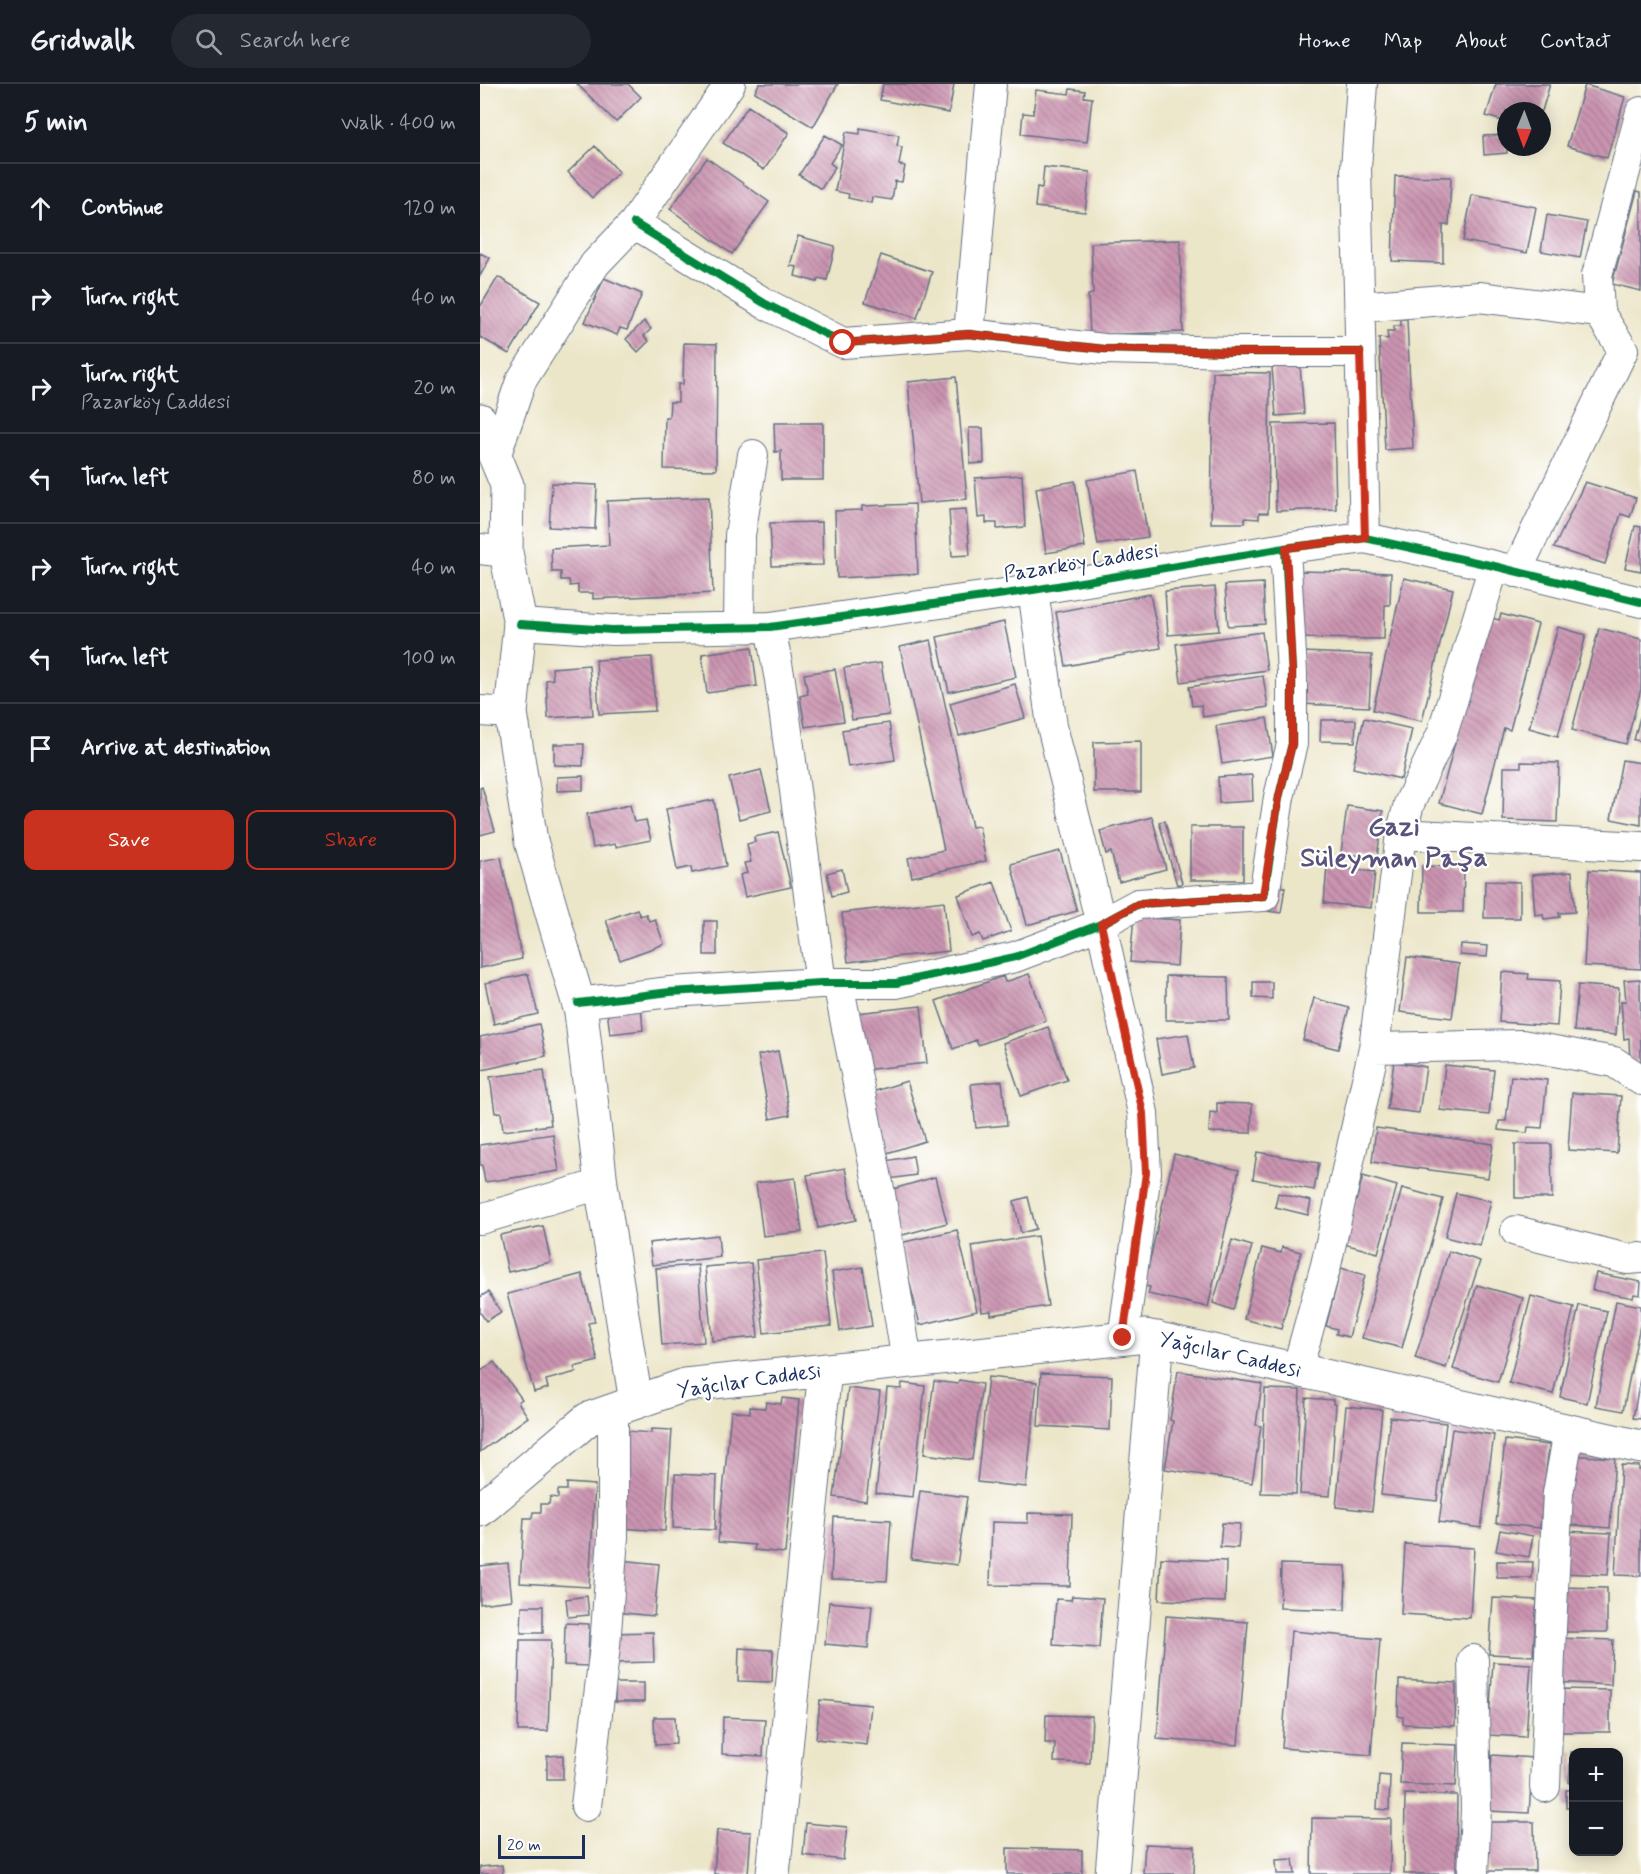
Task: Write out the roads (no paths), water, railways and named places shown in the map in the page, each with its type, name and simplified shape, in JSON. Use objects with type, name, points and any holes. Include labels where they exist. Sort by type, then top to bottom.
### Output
[{"type":"main road","points":[[480,420],[507,485],[493,550],[520,624],[496,712],[581,1012],[624,1406]]},
{"type":"main road","name":"Yağcılar Caddesi","points":[[480,1510],[588,1419],[685,1385],[1146,1336],[1641,1447]]},
{"type":"main road","points":[[1112,1874],[1157,1338]]},
{"type":"main road","points":[[773,1874],[825,1370]]},
{"type":"street","points":[[495,457],[521,381],[595,264],[634,223],[730,84]]},
{"type":"street","points":[[969,334],[992,84]]},
{"type":"street","points":[[1362,84],[1356,168],[1365,538]]},
{"type":"street","points":[[1297,1370],[1326,1265],[1374,1048],[1401,834],[1409,804],[1442,734],[1505,569],[1632,350],[1599,312],[1597,275],[1641,112]]},
{"type":"street","points":[[634,223],[764,303],[843,343],[969,334],[1104,349],[1360,352]]},
{"type":"street","points":[[1360,307],[1479,297],[1599,312]]},
{"type":"street","points":[[739,627],[740,535],[753,455]]},
{"type":"street","name":"Pazarköy Caddesi","points":[[520,624],[612,630],[770,627],[1034,590],[1286,548],[1365,538],[1641,602]]},
{"type":"street","points":[[578,1003],[670,992],[830,983],[896,983],[1004,959],[1101,924],[1138,904],[1263,896],[1279,797],[1292,744],[1292,673],[1286,548]]},
{"type":"street","points":[[1034,590],[1052,726],[1101,924],[1143,1113],[1146,1173],[1123,1338]]},
{"type":"street","points":[[770,627],[830,983],[880,1194],[908,1362]]},
{"type":"street","points":[[1401,834],[1641,846]]},
{"type":"street","points":[[1374,1048],[1522,1045],[1614,1062],[1641,1080]]},
{"type":"street","points":[[480,1219],[601,1184]]},
{"type":"street","points":[[1516,1231],[1627,1259],[1641,1258]]},
{"type":"street","points":[[586,1806],[605,1646],[624,1406]]},
{"type":"street","points":[[1545,1787],[1558,1493],[1569,1431]]},
{"type":"street","points":[[1473,1660],[1476,1809],[1473,1874]]},
{"type":"district","name":"Gazi Süleyman Paşa","points":[[1394,842]]}]
